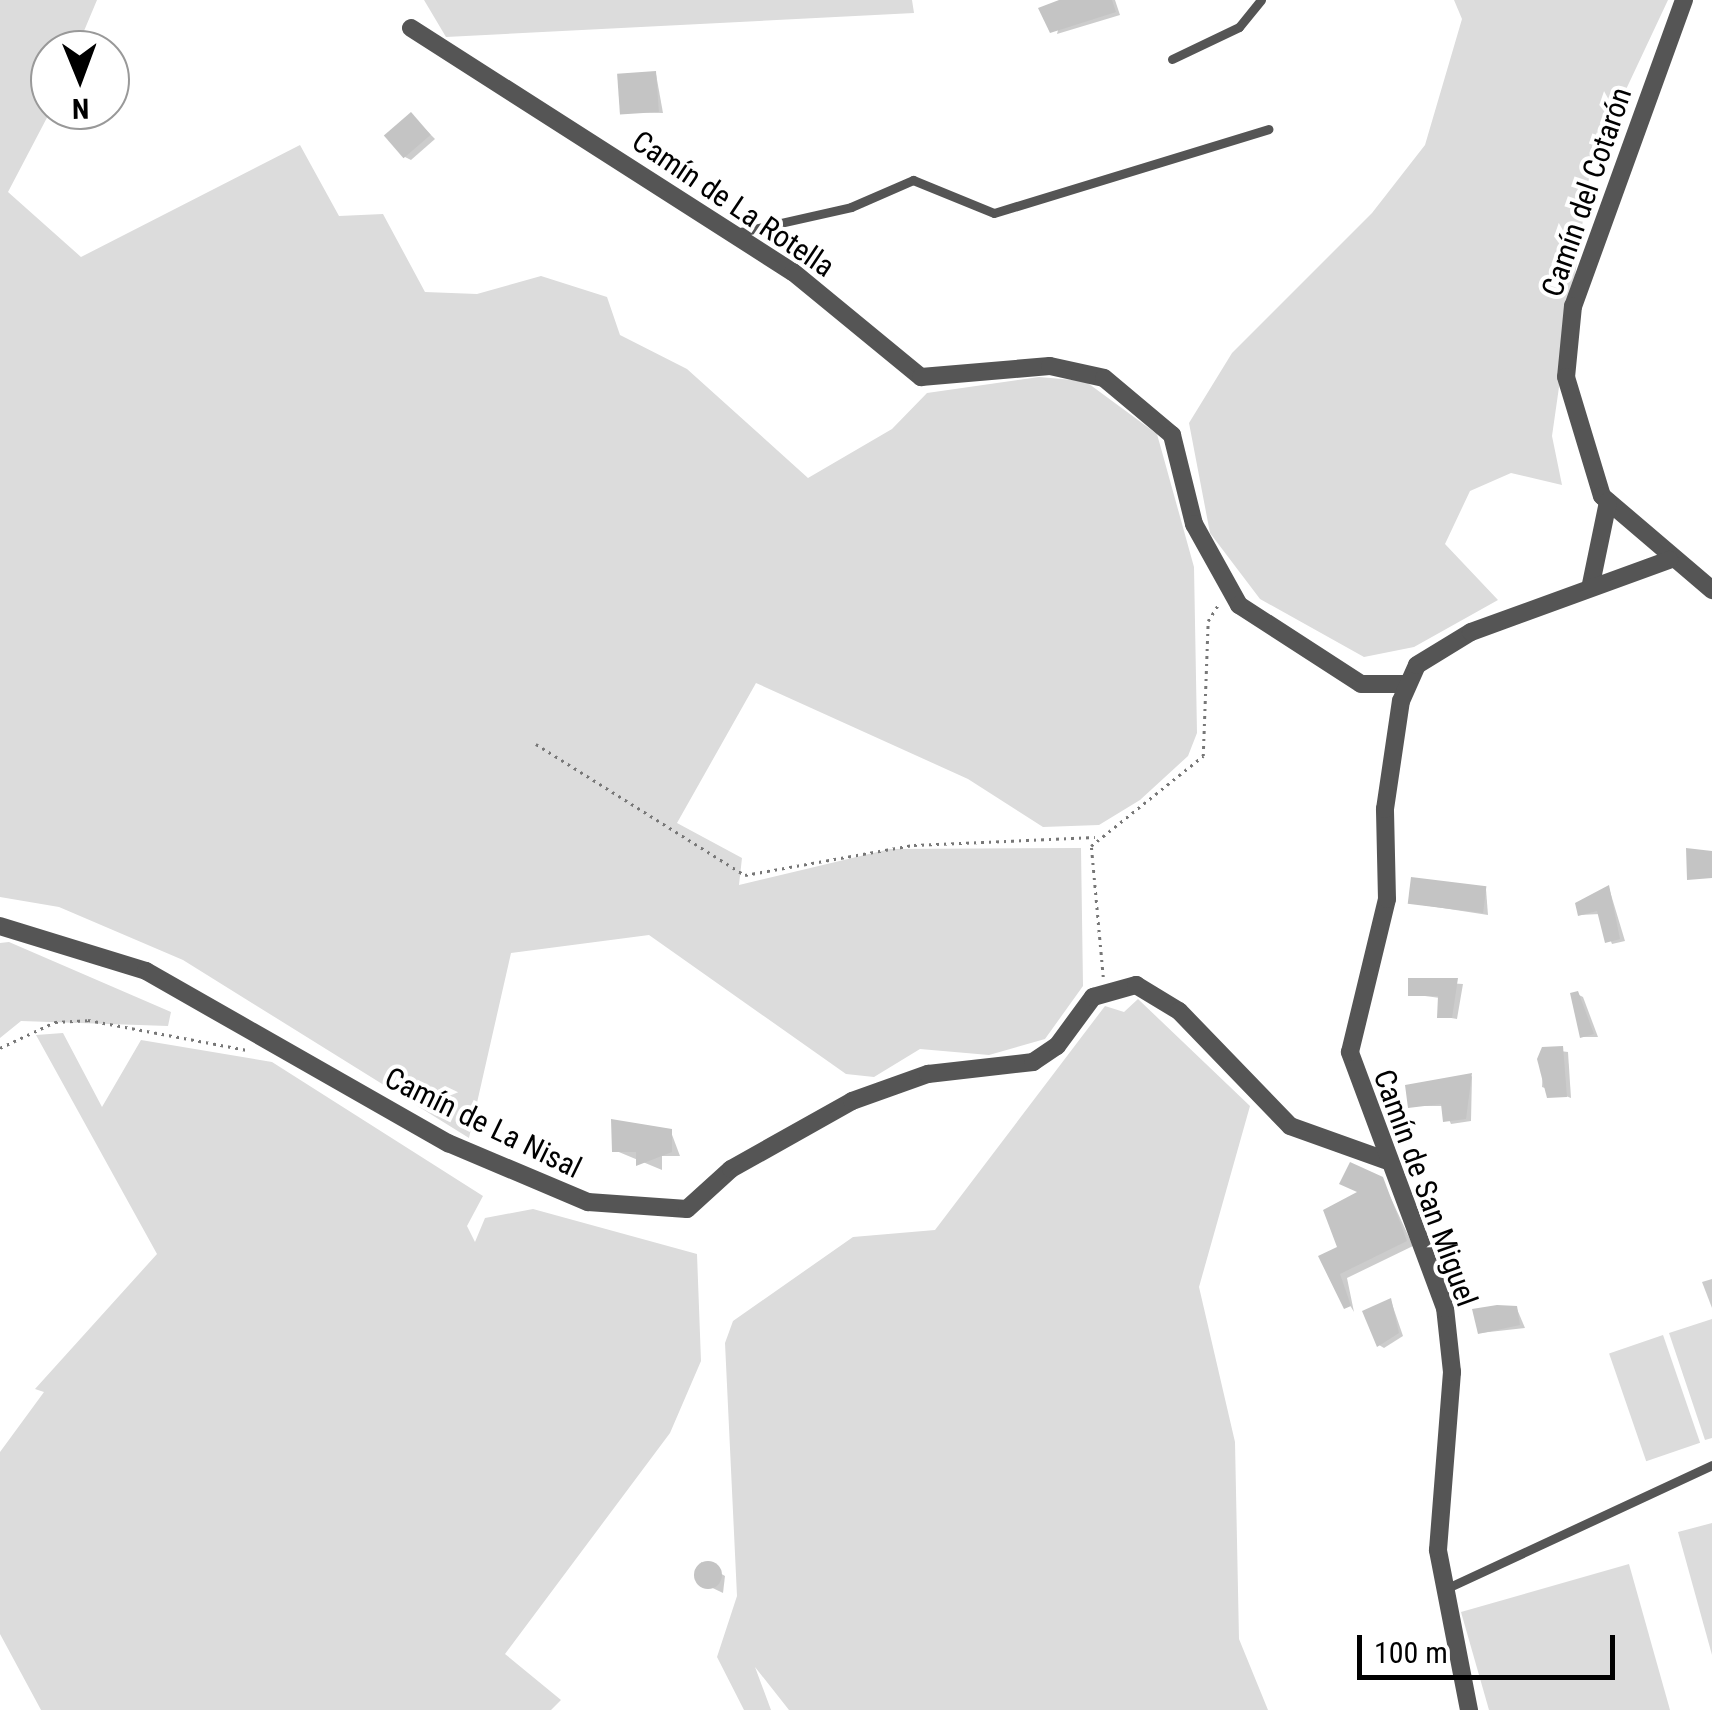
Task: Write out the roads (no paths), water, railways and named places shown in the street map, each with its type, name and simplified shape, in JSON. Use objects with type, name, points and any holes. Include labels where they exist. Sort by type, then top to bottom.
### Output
[{"type":"street","name":"Camín del Cotarón","points":[[1684,0],[1573,306],[1569,394],[1608,502],[1669,560],[1712,590]]},
{"type":"street","name":"Camín de La Rotella","points":[[411,28],[733,233],[921,377],[1070,367],[1126,394],[1180,451],[1194,524],[1227,591],[1361,684],[1406,684]]},
{"type":"street","points":[[1591,584],[1608,502]]},
{"type":"street","points":[[1406,684],[1418,665],[1470,632],[1591,584],[1669,560]]},
{"type":"street","name":"Camín de San Miguel","points":[[1406,684],[1385,810],[1387,898],[1350,1036],[1353,1074],[1445,1308],[1452,1372],[1440,1474],[1443,1590],[1469,1710]]},
{"type":"street","name":"Camín de La Nisal","points":[[0,926],[146,971],[534,1184],[670,1214],[731,1169],[890,1084],[1033,1062],[1109,987],[1155,990],[1311,1140],[1385,1160]]},
{"type":"lane","points":[[1172,60],[1239,28],[1261,0]]},
{"type":"lane","points":[[733,233],[851,207],[913,180],[994,213],[1268,129]]},
{"type":"lane","points":[[1443,1590],[1712,1465]]}]
